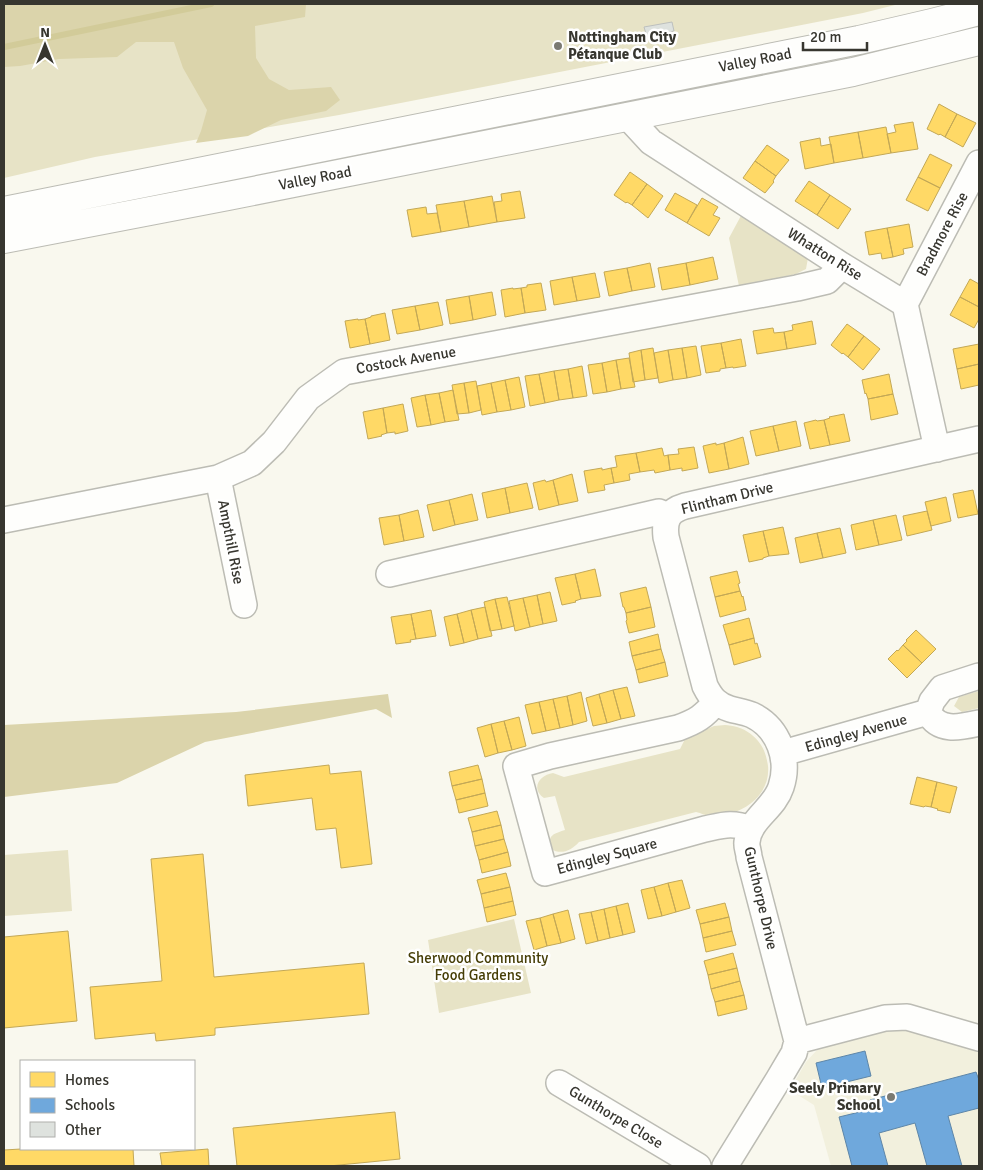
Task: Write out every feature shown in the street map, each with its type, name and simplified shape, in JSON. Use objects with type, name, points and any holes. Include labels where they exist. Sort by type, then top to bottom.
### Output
[{"type":"highway","name":"Valley Road","points":[[4,211],[859,40],[979,11]]},
{"type":"highway","name":"Valley Road","points":[[4,239],[853,72],[979,41]]},
{"type":"highway","points":[[619,88],[627,116]]},
{"type":"street","name":"Whatton Rise","points":[[627,116],[651,142],[840,265],[905,304]]},
{"type":"street","name":"Bradmore Rise","points":[[905,304],[979,164]]},
{"type":"street","name":"Costock Avenue","points":[[4,520],[218,478],[252,463],[274,442],[308,398],[344,372],[797,288],[827,281],[840,265]]},
{"type":"street","points":[[905,304],[937,449]]},
{"type":"street","name":"Flintham Drive","points":[[389,574],[659,512],[668,516],[673,511],[685,506],[979,440]]},
{"type":"street","name":"Ampthill Rise","points":[[218,478],[244,605]]},
{"type":"street","points":[[668,516],[666,537],[705,686],[716,702]]},
{"type":"street","name":"Edingley Avenue","points":[[979,676],[942,688],[932,701],[928,712],[931,719],[939,724],[956,728],[979,723]]},
{"type":"street","name":"Gunthorpe Drive","points":[[716,702],[730,709],[742,711],[764,722],[779,742],[783,753],[785,765],[781,789],[768,810],[758,817],[751,829],[747,842],[749,857],[797,1041]]},
{"type":"street","name":"Edingley Square","points":[[716,702],[696,721],[678,728],[550,756],[516,766],[545,873],[724,824],[738,825],[751,829]]},
{"type":"street","name":"Edingley Avenue","points":[[783,753],[928,712]]},
{"type":"street","points":[[724,1166],[794,1053],[797,1041],[885,1018],[907,1017],[979,1038]]},
{"type":"street","name":"Gunthorpe Close","points":[[559,1083],[698,1166]]},
{"type":"shaded area","points":[[4,4],[306,4],[305,17],[255,26],[256,58],[269,79],[289,90],[331,87],[340,100],[326,111],[281,120],[248,136],[196,143],[207,110],[183,68],[174,42],[136,42],[117,57],[59,59],[4,67]]},
{"type":"shaded area","points":[[388,694],[392,718],[376,709],[205,742],[117,783],[4,797],[4,725],[236,712]]},
{"type":"shaded area","name":"Seely Primary School","points":[[910,1028],[979,1049],[979,1166],[831,1166],[814,1105],[790,1090],[806,1062],[817,1050],[832,1044],[895,1029]]},
{"type":"green space","points":[[253,4],[899,4],[863,13],[339,115],[95,157],[4,178],[4,53]]},
{"type":"green space","points":[[743,212],[808,258],[806,269],[796,274],[739,286],[729,238]]},
{"type":"green space","points":[[979,691],[979,708],[962,712],[954,706],[959,697]]},
{"type":"green space","points":[[714,726],[737,727],[750,734],[761,745],[766,755],[768,777],[759,796],[751,803],[732,813],[709,816],[696,812],[579,842],[573,848],[566,851],[558,852],[551,849],[550,841],[552,836],[565,830],[555,796],[544,798],[538,790],[538,782],[544,776],[553,773],[564,777],[680,749],[685,739]]},
{"type":"green space","points":[[68,850],[72,911],[4,916],[4,855]]},
{"type":"green space","name":"Sherwood Community Food Gardens","points":[[514,919],[531,993],[439,1013],[428,940]]},
{"type":"building: Homes","points":[[939,104],[957,114],[945,137],[927,129]]},
{"type":"building: Homes","points":[[957,114],[976,123],[963,147],[945,137]]},
{"type":"building: Homes","points":[[913,122],[918,149],[891,153],[887,134],[896,132],[894,125]]},
{"type":"building: Homes","points":[[886,127],[891,153],[863,158],[858,132]]},
{"type":"building: Homes","points":[[858,132],[863,158],[834,163],[829,137]]},
{"type":"building: Homes","points":[[820,138],[821,146],[831,144],[834,163],[805,169],[800,142]]},
{"type":"building: Homes","points":[[767,145],[789,160],[776,176],[755,161]]},
{"type":"building: Homes","points":[[930,154],[952,165],[940,188],[918,177]]},
{"type":"building: Homes","points":[[755,161],[776,176],[774,182],[765,193],[743,178]]},
{"type":"building: Homes","points":[[630,172],[647,184],[632,205],[614,195]]},
{"type":"building: Homes","points":[[918,177],[940,188],[928,211],[906,200]]},
{"type":"building: Homes","points":[[809,181],[830,195],[817,215],[795,201]]},
{"type":"building: Homes","points":[[647,184],[663,196],[648,218],[632,205]]},
{"type":"building: Homes","points":[[520,191],[525,218],[497,222],[494,202],[502,201],[501,194]]},
{"type":"building: Homes","points":[[675,193],[697,205],[687,223],[665,210]]},
{"type":"building: Homes","points":[[830,195],[851,209],[838,229],[817,215]]},
{"type":"building: Homes","points":[[492,196],[497,222],[469,227],[464,201]]},
{"type":"building: Homes","points":[[702,198],[718,207],[713,215],[720,218],[709,236],[687,223]]},
{"type":"building: Homes","points":[[464,201],[469,227],[441,232],[436,205]]},
{"type":"building: Homes","points":[[426,207],[427,214],[437,213],[441,232],[412,237],[407,210]]},
{"type":"building: Homes","points":[[909,224],[913,247],[903,249],[904,254],[893,257],[887,228]]},
{"type":"building: Homes","points":[[887,228],[893,257],[882,259],[881,253],[869,255],[865,232]]},
{"type":"building: Homes","points":[[713,257],[718,279],[690,285],[686,263]]},
{"type":"building: Homes","points":[[650,263],[655,287],[632,291],[627,268]]},
{"type":"building: Homes","points":[[686,263],[690,285],[662,290],[658,268]]},
{"type":"building: Homes","points":[[627,268],[632,291],[609,296],[604,272]]},
{"type":"building: Homes","points":[[595,273],[600,297],[577,301],[572,277]]},
{"type":"building: Homes","points":[[572,277],[577,301],[554,305],[550,281]]},
{"type":"building: Homes","points":[[970,279],[979,284],[979,307],[960,297]]},
{"type":"building: Homes","points":[[541,283],[546,310],[525,313],[521,288]]},
{"type":"building: Homes","points":[[521,288],[525,313],[505,317],[501,290]]},
{"type":"building: Homes","points":[[492,292],[496,315],[473,320],[469,296]]},
{"type":"building: Homes","points":[[469,296],[473,320],[450,324],[446,300]]},
{"type":"building: Homes","points":[[960,297],[979,307],[979,319],[974,328],[950,315]]},
{"type":"building: Homes","points":[[438,302],[443,325],[420,330],[415,306]]},
{"type":"building: Homes","points":[[415,306],[420,330],[397,334],[392,310]]},
{"type":"building: Homes","points":[[385,313],[390,340],[370,344],[365,319]]},
{"type":"building: Homes","points":[[365,319],[370,344],[350,348],[345,321]]},
{"type":"building: Homes","points":[[812,321],[816,344],[787,349],[784,332],[793,330],[792,325]]},
{"type":"building: Homes","points":[[847,324],[864,336],[848,357],[831,345]]},
{"type":"building: Homes","points":[[773,328],[774,333],[784,332],[787,349],[757,354],[753,331]]},
{"type":"building: Homes","points":[[864,336],[880,349],[863,370],[848,357]]},
{"type":"building: Homes","points":[[741,339],[746,366],[726,368],[721,343]]},
{"type":"building: Homes","points":[[721,343],[726,368],[706,373],[701,346]]},
{"type":"building: Homes","points":[[979,344],[979,364],[957,369],[953,349]]},
{"type":"building: Homes","points":[[696,346],[701,375],[687,378],[682,348]]},
{"type":"building: Homes","points":[[653,348],[658,378],[645,380],[641,350]]},
{"type":"building: Homes","points":[[682,348],[687,378],[673,380],[668,350]]},
{"type":"building: Homes","points":[[641,350],[645,380],[633,382],[629,353]]},
{"type":"building: Homes","points":[[668,350],[673,380],[659,383],[654,353]]},
{"type":"building: Homes","points":[[629,358],[635,387],[621,389],[616,360]]},
{"type":"building: Homes","points":[[616,360],[621,389],[607,392],[602,363]]},
{"type":"building: Homes","points":[[602,363],[607,392],[593,394],[588,365]]},
{"type":"building: Homes","points":[[979,364],[979,385],[961,389],[957,369]]},
{"type":"building: Homes","points":[[582,366],[587,396],[573,398],[568,369]]},
{"type":"building: Homes","points":[[568,369],[573,398],[559,400],[554,371]]},
{"type":"building: Homes","points":[[554,371],[559,400],[545,403],[539,374]]},
{"type":"building: Homes","points":[[539,374],[545,403],[530,406],[525,376]]},
{"type":"building: Homes","points":[[889,374],[893,394],[868,399],[862,380]]},
{"type":"building: Homes","points":[[519,377],[525,407],[511,410],[505,380]]},
{"type":"building: Homes","points":[[505,380],[511,410],[497,412],[491,383]]},
{"type":"building: Homes","points":[[476,381],[481,410],[469,413],[464,383]]},
{"type":"building: Homes","points":[[464,383],[469,413],[457,414],[452,385]]},
{"type":"building: Homes","points":[[491,383],[497,412],[482,415],[477,386]]},
{"type":"building: Homes","points":[[453,390],[459,420],[445,422],[439,393]]},
{"type":"building: Homes","points":[[439,393],[445,422],[431,425],[425,395]]},
{"type":"building: Homes","points":[[893,394],[898,414],[871,420],[868,399]]},
{"type":"building: Homes","points":[[425,395],[431,425],[417,427],[411,398]]},
{"type":"building: Homes","points":[[403,404],[408,431],[395,434],[395,432],[387,433],[383,408]]},
{"type":"building: Homes","points":[[383,408],[387,433],[368,439],[363,412]]},
{"type":"building: Homes","points":[[844,414],[850,441],[830,445],[824,420]]},
{"type":"building: Homes","points":[[824,420],[830,445],[810,449],[804,423]]},
{"type":"building: Homes","points":[[796,421],[801,446],[779,451],[773,426]]},
{"type":"building: Homes","points":[[773,426],[779,451],[756,456],[750,431]]},
{"type":"building: Homes","points":[[743,437],[749,464],[729,469],[724,443]]},
{"type":"building: Homes","points":[[716,443],[716,445],[724,443],[729,469],[709,473],[703,446]]},
{"type":"building: Homes","points":[[694,447],[698,468],[682,471],[682,468],[670,470],[668,455],[679,454],[678,449]]},
{"type":"building: Homes","points":[[662,448],[664,456],[668,455],[670,470],[655,473],[654,470],[640,472],[636,453]]},
{"type":"building: Homes","points":[[636,453],[640,472],[629,474],[630,480],[614,483],[611,468],[617,467],[615,456]]},
{"type":"building: Homes","points":[[602,468],[602,470],[611,468],[614,483],[604,485],[605,490],[588,493],[584,471]]},
{"type":"building: Homes","points":[[572,474],[578,501],[559,505],[553,480]]},
{"type":"building: Homes","points":[[545,480],[546,482],[553,480],[559,505],[539,510],[533,483]]},
{"type":"building: Homes","points":[[527,483],[533,508],[510,513],[505,488]]},
{"type":"building: Homes","points":[[505,488],[510,513],[487,518],[482,493]]},
{"type":"building: Homes","points":[[973,490],[978,514],[958,518],[953,494]]},
{"type":"building: Homes","points":[[472,494],[478,520],[455,525],[449,500]]},
{"type":"building: Homes","points":[[946,497],[951,521],[931,526],[925,502]]},
{"type":"building: Homes","points":[[449,500],[455,525],[433,531],[427,505]]},
{"type":"building: Homes","points":[[418,510],[424,537],[404,541],[399,515]]},
{"type":"building: Homes","points":[[927,511],[932,530],[907,536],[903,516]]},
{"type":"building: Homes","points":[[399,515],[404,541],[384,545],[379,518]]},
{"type":"building: Homes","points":[[896,515],[902,540],[879,545],[873,520]]},
{"type":"building: Homes","points":[[873,520],[879,545],[856,550],[851,525]]},
{"type":"building: Homes","points":[[783,527],[789,554],[769,556],[763,531]]},
{"type":"building: Homes","points":[[840,528],[846,553],[823,558],[817,533]]},
{"type":"building: Homes","points":[[763,531],[769,556],[749,562],[743,535]]},
{"type":"building: Homes","points":[[817,533],[823,558],[800,563],[795,538]]},
{"type":"building: Homes","points":[[595,569],[601,596],[581,599],[575,574]]},
{"type":"building: Homes","points":[[737,571],[740,591],[715,597],[710,577]]},
{"type":"building: Homes","points":[[575,574],[581,599],[562,605],[555,578]]},
{"type":"building: Homes","points":[[646,587],[651,607],[626,613],[620,593]]},
{"type":"building: Homes","points":[[740,591],[746,610],[720,617],[715,597]]},
{"type":"building: Homes","points":[[550,592],[557,621],[543,624],[537,595]]},
{"type":"building: Homes","points":[[537,595],[543,624],[530,627],[523,598]]},
{"type":"building: Homes","points":[[507,597],[514,626],[502,629],[495,599]]},
{"type":"building: Homes","points":[[523,598],[530,627],[515,631],[509,601]]},
{"type":"building: Homes","points":[[495,599],[502,629],[490,631],[484,602]]},
{"type":"building: Homes","points":[[485,607],[492,636],[478,639],[471,610]]},
{"type":"building: Homes","points":[[651,607],[655,627],[629,633],[626,613]]},
{"type":"building: Homes","points":[[431,610],[436,636],[416,639],[411,614]]},
{"type":"building: Homes","points":[[471,610],[478,639],[464,643],[457,614]]},
{"type":"building: Homes","points":[[411,614],[416,639],[410,640],[411,642],[396,644],[391,617]]},
{"type":"building: Homes","points":[[457,614],[464,643],[450,646],[444,617]]},
{"type":"building: Homes","points":[[749,618],[754,638],[729,645],[723,625]]},
{"type":"building: Homes","points":[[916,630],[936,649],[922,663],[903,645]]},
{"type":"building: Homes","points":[[658,634],[661,649],[632,656],[629,642]]},
{"type":"building: Homes","points":[[754,638],[761,657],[734,665],[729,645]]},
{"type":"building: Homes","points":[[903,645],[922,663],[907,678],[888,659]]},
{"type":"building: Homes","points":[[661,649],[665,662],[636,670],[632,656]]},
{"type":"building: Homes","points":[[665,662],[668,676],[639,683],[636,670]]},
{"type":"building: Homes","points":[[627,687],[635,716],[621,719],[613,690]]},
{"type":"building: Homes","points":[[613,690],[621,719],[607,723],[599,694]]},
{"type":"building: Homes","points":[[581,692],[587,721],[573,725],[567,696]]},
{"type":"building: Homes","points":[[599,694],[607,723],[593,726],[586,698]]},
{"type":"building: Homes","points":[[567,696],[573,725],[560,728],[553,699]]},
{"type":"building: Homes","points":[[553,699],[560,728],[546,731],[539,702]]},
{"type":"building: Homes","points":[[539,702],[546,731],[532,734],[525,705]]},
{"type":"building: Homes","points":[[519,717],[526,746],[512,750],[504,721]]},
{"type":"building: Homes","points":[[504,721],[512,750],[498,753],[491,724]]},
{"type":"building: Homes","points":[[491,724],[498,753],[485,757],[477,728]]},
{"type":"building: Homes","points":[[329,765],[330,774],[361,771],[372,864],[341,868],[336,828],[316,830],[312,798],[248,806],[245,775]]},
{"type":"building: Homes","points":[[478,765],[482,779],[452,786],[449,772]]},
{"type":"building: Homes","points":[[917,777],[937,782],[931,807],[910,804]]},
{"type":"building: Homes","points":[[482,779],[485,793],[456,800],[452,786]]},
{"type":"building: Homes","points":[[937,782],[957,787],[950,813],[931,807]]},
{"type":"building: Homes","points":[[485,793],[488,806],[459,813],[456,800]]},
{"type":"building: Homes","points":[[497,811],[501,825],[472,832],[468,818]]},
{"type":"building: Homes","points":[[501,825],[504,839],[475,846],[472,832]]},
{"type":"building: Homes","points":[[504,839],[508,852],[479,860],[475,846]]},
{"type":"building: Homes","points":[[508,852],[511,866],[482,873],[479,860]]},
{"type":"building: Homes","points":[[203,854],[214,977],[364,963],[369,1014],[215,1028],[215,1035],[156,1041],[155,1033],[95,1039],[90,987],[162,981],[151,859]]},
{"type":"building: Homes","points":[[506,873],[510,887],[481,894],[477,880]]},
{"type":"building: Homes","points":[[682,880],[690,908],[676,912],[668,883]]},
{"type":"building: Homes","points":[[668,883],[676,912],[662,916],[654,887]]},
{"type":"building: Homes","points":[[510,887],[513,901],[484,908],[481,894]]},
{"type":"building: Homes","points":[[654,887],[662,916],[648,919],[641,890]]},
{"type":"building: Homes","points":[[513,901],[516,915],[487,922],[484,908]]},
{"type":"building: Homes","points":[[628,903],[635,932],[623,935],[616,906]]},
{"type":"building: Homes","points":[[725,903],[729,917],[700,924],[696,910]]},
{"type":"building: Homes","points":[[616,906],[623,935],[610,938],[604,909]]},
{"type":"building: Homes","points":[[604,909],[610,938],[598,941],[591,912]]},
{"type":"building: Homes","points":[[568,910],[575,939],[561,943],[553,914]]},
{"type":"building: Homes","points":[[591,912],[598,941],[586,944],[579,914]]},
{"type":"building: Homes","points":[[553,914],[561,943],[547,946],[540,918]]},
{"type":"building: Homes","points":[[729,917],[732,931],[703,938],[700,924]]},
{"type":"building: Homes","points":[[540,918],[547,946],[534,950],[526,921]]},
{"type":"building: Homes","points":[[68,931],[77,1021],[4,1028],[4,937]]},
{"type":"building: Homes","points":[[732,931],[736,945],[706,952],[703,938]]},
{"type":"building: Homes","points":[[733,953],[737,968],[708,975],[704,961]]},
{"type":"building: Homes","points":[[737,968],[740,981],[711,989],[708,975]]},
{"type":"building: Homes","points":[[740,981],[744,995],[715,1002],[711,989]]},
{"type":"building: Homes","points":[[744,995],[747,1009],[718,1016],[715,1002]]},
{"type":"building: Homes","points":[[395,1112],[400,1159],[329,1166],[237,1166],[233,1128]]},
{"type":"building: Homes","points":[[208,1149],[209,1166],[162,1166],[160,1153]]},
{"type":"building: Homes","points":[[4,1150],[133,1150],[134,1166],[4,1166]]},
{"type":"building: Schools","points":[[865,1051],[871,1076],[822,1088],[816,1063]]},
{"type":"building: Schools","points":[[976,1072],[979,1080],[979,1108],[948,1116],[962,1166],[927,1166],[915,1123],[879,1133],[888,1166],[852,1166],[839,1117],[872,1109],[870,1100]]},
{"type":"building: Other","points":[[672,22],[674,31],[647,37],[644,27]]},
{"type":"waterway","points":[[4,47],[211,4]]},
{"type":"place","name":"Nottingham City Pétanque Club","points":[[558,46]]},
{"type":"place","name":"Seely Primary School","points":[[891,1097]]}]
